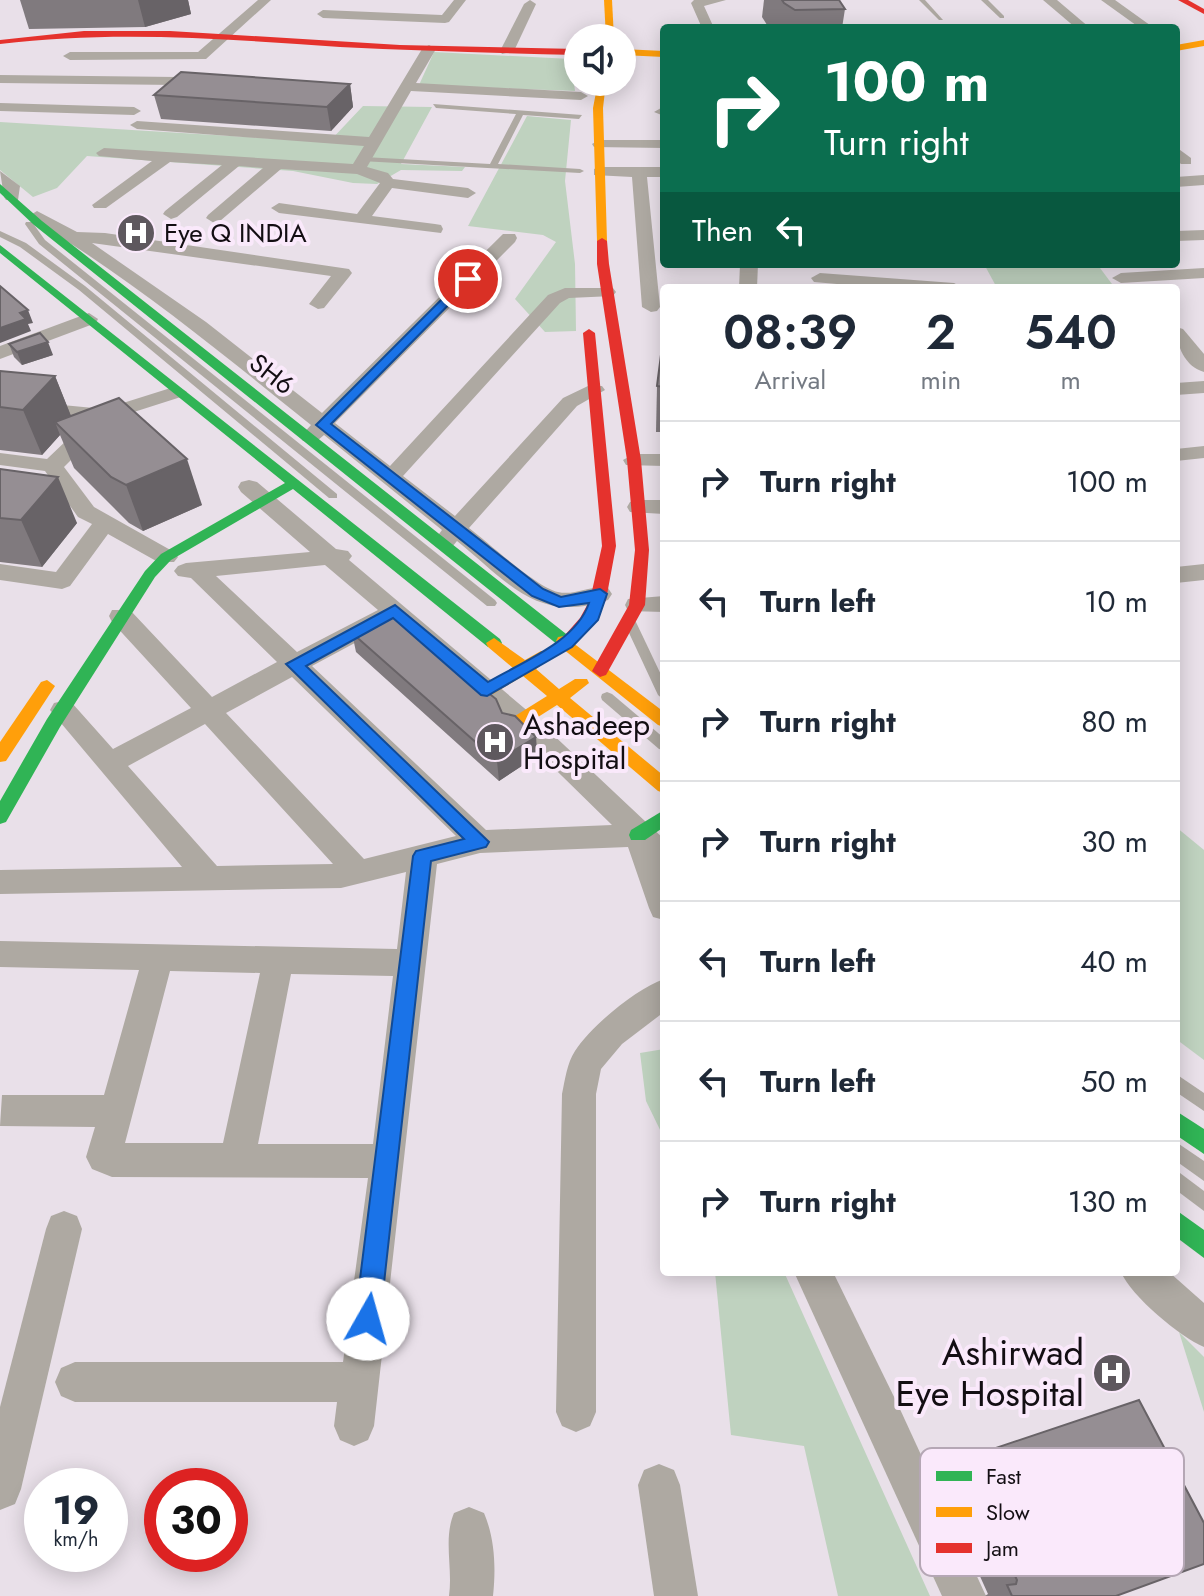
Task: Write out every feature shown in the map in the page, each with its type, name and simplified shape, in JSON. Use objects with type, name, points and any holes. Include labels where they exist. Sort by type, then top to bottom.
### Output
[{"type":"street","points":[[70,56],[205,55],[265,0]]},
{"type":"street","points":[[311,27],[335,0]]},
{"type":"street","points":[[98,44],[217,41],[311,27],[445,19],[460,0]]},
{"type":"street","points":[[608,0],[609,24]]},
{"type":"street","points":[[706,24],[697,3],[720,0]]},
{"type":"street","points":[[1049,0],[1079,24]]},
{"type":"street","points":[[1107,0],[1142,24]]},
{"type":"street","points":[[1182,0],[1204,12]]},
{"type":"street","points":[[507,51],[530,4]]},
{"type":"street","points":[[311,27],[429,49],[564,52]]},
{"type":"street","points":[[0,42],[48,34],[217,41]]},
{"type":"street","points":[[1180,46],[1203,43]]},
{"type":"street","points":[[361,164],[429,49]]},
{"type":"street","points":[[636,53],[660,54]]},
{"type":"street","points":[[0,79],[177,81]]},
{"type":"street","points":[[406,87],[564,89]]},
{"type":"street","points":[[580,163],[581,96]]},
{"type":"street","points":[[600,96],[601,236],[632,304]]},
{"type":"street","points":[[0,107],[374,142]]},
{"type":"street","points":[[599,144],[660,144]]},
{"type":"street","points":[[104,153],[277,164],[361,164],[388,183],[468,193]]},
{"type":"street","points":[[100,205],[167,157]]},
{"type":"street","points":[[171,214],[235,162]]},
{"type":"street","points":[[214,218],[277,164]]},
{"type":"street","points":[[599,172],[660,172]]},
{"type":"street","points":[[521,720],[576,684],[633,612],[642,550],[634,460],[632,304],[644,227],[639,172]]},
{"type":"street","points":[[0,176],[12,186],[12,201],[0,226]]},
{"type":"street","points":[[1180,182],[1204,180]]},
{"type":"street","points":[[361,219],[388,183]]},
{"type":"street","points":[[12,201],[73,237],[199,326],[316,431],[390,478],[548,598],[574,602],[600,594]]},
{"type":"street","name":"SH6","points":[[12,201],[63,243],[316,431],[442,544],[544,656],[576,684],[660,719]]},
{"type":"street","points":[[642,202],[660,201]]},
{"type":"street","points":[[279,208],[435,229]]},
{"type":"street","points":[[644,227],[660,228]]},
{"type":"street","points":[[1180,236],[1204,235]]},
{"type":"street","points":[[73,237],[105,238],[343,273],[318,304]]},
{"type":"street","points":[[316,431],[509,238]]},
{"type":"street","points":[[3,256],[89,319],[379,552],[544,656],[576,684],[660,781]]},
{"type":"street","points":[[1121,278],[1204,273]]},
{"type":"street","points":[[820,277],[905,284]]},
{"type":"street","points":[[390,478],[554,299],[565,293],[632,304]]},
{"type":"street","points":[[487,690],[544,656],[592,616],[600,594],[607,565],[608,528],[586,298]]},
{"type":"street","points":[[0,353],[89,319]]},
{"type":"street","points":[[1180,338],[1204,366]]},
{"type":"street","points":[[1180,389],[1204,387]]},
{"type":"street","points":[[442,544],[570,402],[595,390]]},
{"type":"street","points":[[0,405],[105,415],[177,392]]},
{"type":"street","points":[[52,466],[105,415]]},
{"type":"street","points":[[1180,455],[1204,452]]},
{"type":"street","points":[[0,459],[52,466],[96,517],[151,559],[196,570],[379,552]]},
{"type":"street","points":[[634,460],[660,460]]},
{"type":"street","points":[[256,494],[278,470]]},
{"type":"street","points":[[0,817],[121,616],[151,559],[256,494],[294,483]]},
{"type":"street","points":[[256,494],[521,720],[660,854]]},
{"type":"street","points":[[638,507],[660,507]]},
{"type":"street","points":[[57,508],[96,517]]},
{"type":"street","points":[[0,572],[62,581],[96,517]]},
{"type":"street","points":[[196,570],[480,842]]},
{"type":"street","points":[[1180,575],[1204,572]]},
{"type":"street","points":[[633,612],[660,605]]},
{"type":"street","points":[[110,763],[395,611]]},
{"type":"street","points":[[121,616],[358,872]]},
{"type":"street","points":[[0,756],[10,726],[53,677]]},
{"type":"street","points":[[63,710],[210,879]]},
{"type":"street","points":[[0,882],[341,876],[480,842],[638,835],[660,820]]},
{"type":"street","points":[[638,835],[660,897]]},
{"type":"street","points":[[354,1426],[423,856]]},
{"type":"street","points":[[0,954],[411,963]]},
{"type":"street","points":[[158,959],[104,1157],[112,1160],[388,1161]]},
{"type":"street","points":[[237,1160],[278,961]]},
{"type":"street","points":[[576,1412],[579,1094],[586,1062],[610,1034],[660,996]]},
{"type":"street","points":[[2,1111],[116,1111]]},
{"type":"street","points":[[1180,1124],[1204,1143]]},
{"type":"street","points":[[1180,1225],[1204,1246]]},
{"type":"street","points":[[0,1489],[64,1229]]},
{"type":"street","points":[[815,1276],[920,1499]]},
{"type":"street","points":[[1145,1276],[1204,1328]]},
{"type":"street","points":[[75,1382],[360,1382]]},
{"type":"street","points":[[659,1485],[676,1596]]},
{"type":"street","points":[[469,1528],[474,1573],[471,1596]]},
{"type":"street","points":[[955,1576],[964,1596]]},
{"type":"lane","points":[[922,0],[941,19]]},
{"type":"lane","points":[[984,0],[1002,17]]},
{"type":"lane","points":[[436,106],[579,117]]},
{"type":"lane","points":[[493,166],[521,112]]},
{"type":"lane","points":[[361,164],[493,166],[580,163]]},
{"type":"lane","points":[[12,201],[42,242],[503,612]]},
{"type":"lane","points":[[0,234],[23,245],[82,288],[340,501]]},
{"type":"lane","points":[[475,611],[512,641]]},
{"type":"lane","points":[[633,612],[660,684]]},
{"type":"lane","points":[[576,684],[660,742]]},
{"type":"lane","points":[[1180,1085],[1204,1103]]},
{"type":"lane","points":[[1180,1153],[1204,1172]]},
{"type":"lane","points":[[1180,1182],[1204,1202]]},
{"type":"green space","points":[[434,52],[564,59],[564,91],[419,85]]},
{"type":"green space","points":[[363,106],[432,107],[401,164],[465,167],[462,171],[401,170],[377,184],[353,183],[293,171],[87,156],[57,188],[33,197],[0,170],[0,122],[329,142]]},
{"type":"green space","points":[[527,116],[571,120],[565,181],[575,264],[576,331],[545,332],[515,299],[556,242],[543,235],[468,226]]},
{"type":"green space","points":[[986,268],[1100,268],[1112,284],[995,284]]},
{"type":"green space","points":[[1180,830],[1204,850],[1204,1060],[1180,1042]]},
{"type":"green space","points":[[660,1050],[660,1130],[646,1101],[640,1053]]},
{"type":"green space","points":[[715,1276],[786,1276],[930,1596],[838,1596],[804,1446],[731,1435]]},
{"type":"green space","points":[[1179,1332],[1204,1357],[1204,1412]]},
{"type":"building","points":[[782,0],[839,0],[845,9],[795,10]]},
{"type":"building","points":[[181,72],[350,84],[327,107],[154,95]]},
{"type":"building","points":[[0,286],[28,310],[20,313],[26,319],[0,328]]},
{"type":"building","points":[[40,333],[48,342],[17,352],[9,344]]},
{"type":"building","points":[[0,371],[55,376],[23,410],[0,407]]},
{"type":"building","points":[[119,398],[187,459],[126,485],[111,477],[55,422]]},
{"type":"building","points":[[0,469],[58,477],[21,520],[0,518]]},
{"type":"building","points":[[391,613],[470,684],[481,687],[496,699],[502,713],[515,716],[536,737],[497,761],[352,633]]},
{"type":"building","points":[[1139,1400],[1164,1448],[996,1448]]},
{"type":"building","points":[[1184,1485],[1204,1523],[1204,1564],[1184,1571]]},
{"type":"building","points":[[1015,1576],[1171,1576],[1116,1596],[1012,1596],[1007,1585],[1016,1584]]},
{"type":"traffic: fast","points":[[0,187],[38,223],[564,641]]},
{"type":"traffic: fast","points":[[0,248],[494,643]]},
{"type":"traffic: fast","points":[[0,817],[53,723],[150,574],[166,557],[294,483]]},
{"type":"traffic: fast","points":[[638,835],[660,820]]},
{"type":"traffic: fast","points":[[1180,1124],[1204,1143]]},
{"type":"traffic: fast","points":[[1180,1225],[1204,1246]]},
{"type":"traffic: slow","points":[[608,0],[609,24]]},
{"type":"traffic: slow","points":[[1180,47],[1204,43]]},
{"type":"traffic: slow","points":[[636,53],[660,54]]},
{"type":"traffic: slow","points":[[600,96],[602,241]]},
{"type":"traffic: slow","points":[[564,641],[660,718]]},
{"type":"traffic: slow","points":[[494,643],[660,783]]},
{"type":"traffic: slow","points":[[487,690],[547,655]]},
{"type":"traffic: slow","points":[[521,720],[581,683]]},
{"type":"traffic: slow","points":[[0,756],[47,686]]},
{"type":"traffic: jam","points":[[1182,0],[1204,12]]},
{"type":"traffic: jam","points":[[0,42],[126,33],[564,52]]},
{"type":"traffic: jam","points":[[600,671],[637,605],[642,550],[634,460],[602,241]]},
{"type":"traffic: jam","points":[[566,643],[586,621],[598,600],[609,546],[589,333]]},
{"type":"place","name":"Eye Q INDIA","points":[[136,233]]},
{"type":"place","name":"Ashadeep Hospital","points":[[495,742]]},
{"type":"place","name":"Ashirwad Eye Hospital","points":[[1112,1373]]},
{"type":"route","points":[[368,1319],[423,856],[480,842],[294,664],[395,611],[487,690],[566,643],[592,616],[600,594],[574,602],[559,602],[537,593],[323,425],[468,279]]}]
